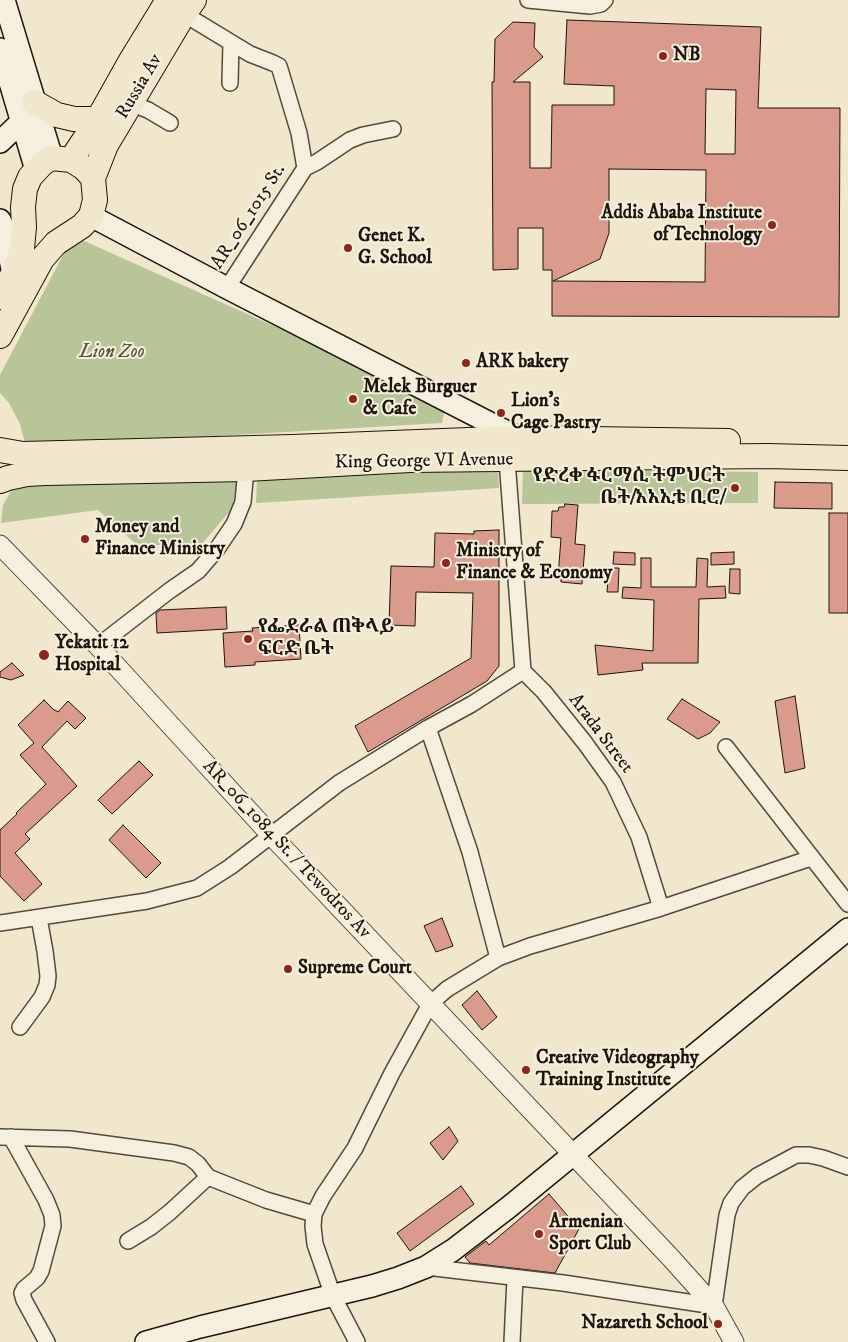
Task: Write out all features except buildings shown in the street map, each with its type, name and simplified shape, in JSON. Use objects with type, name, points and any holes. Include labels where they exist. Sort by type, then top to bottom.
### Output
[{"type":"main road","points":[[4,0],[53,162]]},
{"type":"main road","name":"Russia Av","points":[[94,178],[106,145],[182,5]]},
{"type":"main road","name":"Russia Av","points":[[53,162],[98,118],[130,62],[182,5]]},
{"type":"main road","points":[[0,49],[22,121],[53,162],[84,168],[94,178],[95,200],[91,216],[82,226],[56,243],[32,254],[13,274],[0,297]]},
{"type":"main road","points":[[34,102],[57,115],[74,119],[98,118]]},
{"type":"main road","points":[[0,142],[22,121]]},
{"type":"main road","points":[[0,336],[32,254],[24,227],[23,207],[25,189],[30,177],[53,162]]},
{"type":"main road","points":[[91,216],[519,438],[534,460]]},
{"type":"main road","points":[[0,220],[4,229],[13,274]]},
{"type":"main road","name":"King George VI Avenue","points":[[0,481],[27,474],[45,473],[246,468],[294,456],[519,438],[848,444]]},
{"type":"main road","name":"King George VI Avenue","points":[[0,450],[23,454],[294,456],[410,460],[767,456],[848,458]]},
{"type":"main road","points":[[146,1342],[200,1327],[333,1296],[398,1278],[426,1267],[453,1250],[509,1207],[848,929]]},
{"type":"street","points":[[529,0],[590,6],[602,4],[605,0]]},
{"type":"street","name":"AR_06_1015 St.","points":[[182,5],[231,43],[250,54],[279,66],[299,133],[305,168]]},
{"type":"street","points":[[230,83],[231,43]]},
{"type":"street","points":[[130,103],[148,110],[170,123]]},
{"type":"street","name":"AR_06_1015 St.","points":[[227,288],[305,168],[350,140],[363,135],[394,129]]},
{"type":"street","points":[[0,923],[147,901],[197,888],[230,867],[270,834],[339,783],[428,728],[472,704],[523,670],[507,460]]},
{"type":"street","points":[[98,646],[155,601],[198,571],[217,549],[234,524],[243,502],[246,468]]},
{"type":"street","name":"AR_06_1084 St. / Tewodros Av","points":[[0,545],[98,646],[270,834],[670,1257],[714,1306],[734,1342]]},
{"type":"street","name":"Arada Street","points":[[523,670],[550,699],[613,782],[639,838],[661,908]]},
{"type":"street","points":[[428,728],[470,852],[498,958]]},
{"type":"street","points":[[726,747],[848,904]]},
{"type":"street","points":[[356,1342],[333,1296],[315,1244],[314,1214],[323,1196],[354,1148],[430,1004],[447,989],[498,958],[530,946],[661,908],[811,858]]},
{"type":"street","points":[[20,1027],[42,997],[47,984],[46,959],[39,918]]},
{"type":"street","points":[[5,1137],[70,1139],[174,1153],[189,1157],[198,1164],[208,1177],[266,1200],[314,1214]]},
{"type":"street","points":[[5,1137],[46,1200],[52,1215],[53,1226],[41,1271],[37,1278],[22,1293],[47,1342]]},
{"type":"street","points":[[426,1267],[562,1283],[714,1306],[727,1215],[732,1202],[742,1188],[757,1176],[796,1155],[823,1158],[848,1167]]},
{"type":"street","points":[[128,1241],[151,1227],[170,1212],[208,1177]]},
{"type":"street","points":[[512,1342],[515,1278]]},
{"type":"green space","name":"Lion Zoo","points":[[73,236],[446,403],[442,423],[26,447],[20,424],[9,403],[0,393],[0,375]]},
{"type":"green space","points":[[498,469],[499,488],[256,503],[257,479]]},
{"type":"green space","points":[[523,469],[758,472],[758,503],[522,504]]},
{"type":"green space","points":[[237,474],[235,505],[201,545],[137,545],[98,510],[1,523],[3,505],[15,484]]},
{"type":"place","name":"NB","points":[[663,56]]},
{"type":"place","name":"Addis Ababa Institute ofTechnology","points":[[772,225]]},
{"type":"place","name":"Genet K. G. School","points":[[348,248]]},
{"type":"place","name":"ARK bakery","points":[[466,363]]},
{"type":"place","name":"Melek Burguer & Cafe","points":[[353,399]]},
{"type":"place","name":"Lion's Cage Pastry","points":[[501,413]]},
{"type":"place","name":"የድረቀ ፋርማሲ ትምህርት ቤት/አአኢቴ ቢሮ/","points":[[735,488]]},
{"type":"place","name":"Money and Finance Ministry","points":[[85,539]]},
{"type":"place","name":"Ministry of Finance & Economy","points":[[446,563]]},
{"type":"place","name":"የፌደራል ጠቅላይ ፍርድ ቤት","points":[[248,639]]},
{"type":"place","name":"Yekatit 12 Hospital","points":[[44,655]]},
{"type":"place","name":"Supreme Court","points":[[288,969]]},
{"type":"place","name":"Creative Videography Training Institute","points":[[526,1070]]},
{"type":"place","name":"Armenian Sport Club","points":[[539,1234]]},
{"type":"place","name":"Nazareth School","points":[[718,1324]]}]
